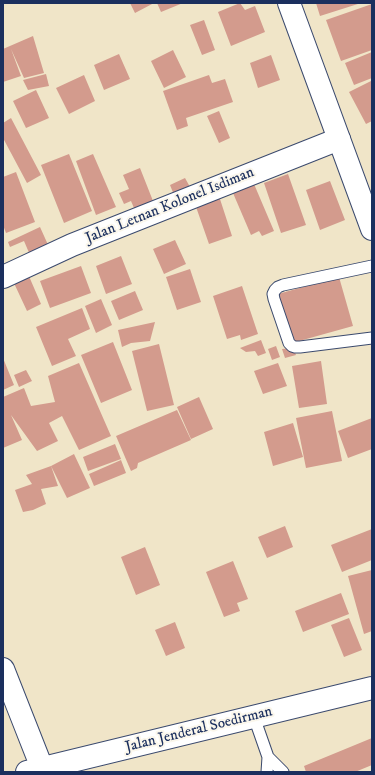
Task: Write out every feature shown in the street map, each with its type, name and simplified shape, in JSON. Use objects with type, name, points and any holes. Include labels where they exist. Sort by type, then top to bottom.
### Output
[{"type":"street","points":[[289,3],[372,229]]},
{"type":"street","name":"Jalan Letnan Kolonel Isdiman","points":[[3,277],[72,245],[339,139]]},
{"type":"street","points":[[3,669],[34,770]]},
{"type":"street","name":"Jalan Jenderal Soedirman","points":[[34,770],[372,688]]},
{"type":"lane","points":[[372,266],[283,285],[278,287],[273,294],[289,343],[292,346],[300,347],[372,338]]},
{"type":"lane","points":[[254,716],[268,757],[267,772]]},
{"type":"lane","points":[[268,757],[283,772]]},
{"type":"building","points":[[130,3],[154,3],[135,13]]},
{"type":"building","points":[[157,3],[183,3],[161,12]]},
{"type":"building","points":[[240,3],[245,10],[255,6],[265,32],[231,46],[218,12]]},
{"type":"building","points":[[316,3],[361,3],[320,16]]},
{"type":"building","points":[[372,4],[372,50],[341,61],[326,20]]},
{"type":"building","points":[[204,20],[215,50],[202,55],[190,25]]},
{"type":"building","points":[[33,36],[44,73],[24,78],[11,49],[21,76],[3,82],[3,49]]},
{"type":"building","points":[[173,50],[186,77],[164,88],[151,61]]},
{"type":"building","points":[[372,52],[372,78],[354,85],[345,63]]},
{"type":"building","points":[[119,54],[130,79],[104,90],[94,65]]},
{"type":"building","points":[[271,55],[280,80],[258,88],[250,63]]},
{"type":"building","points":[[46,74],[49,86],[28,90],[23,80]]},
{"type":"building","points":[[84,75],[95,101],[69,114],[56,88]]},
{"type":"building","points":[[209,75],[212,83],[225,79],[233,102],[186,118],[188,126],[177,130],[163,91]]},
{"type":"building","points":[[371,81],[372,121],[366,124],[349,92]]},
{"type":"building","points":[[36,90],[49,118],[26,128],[13,101]]},
{"type":"building","points":[[219,111],[230,138],[219,143],[207,116]]},
{"type":"building","points":[[11,118],[41,175],[27,183],[3,138],[3,123]]},
{"type":"building","points":[[69,154],[92,211],[64,223],[41,165]]},
{"type":"building","points":[[93,154],[116,207],[96,215],[76,161]]},
{"type":"building","points":[[140,168],[153,201],[134,208],[131,201],[124,204],[119,193],[129,189],[123,175]]},
{"type":"building","points":[[16,172],[35,222],[6,233],[3,225],[3,177]]},
{"type":"building","points":[[288,174],[306,225],[281,233],[264,183]]},
{"type":"building","points":[[185,178],[190,187],[186,187],[174,195],[170,185]]},
{"type":"building","points":[[330,181],[345,220],[320,230],[306,190]]},
{"type":"building","points":[[254,184],[274,231],[262,236],[259,231],[251,235],[233,193]]},
{"type":"building","points":[[219,196],[232,236],[209,244],[195,204]]},
{"type":"building","points":[[40,227],[49,247],[30,255],[24,241],[10,247],[8,242]]},
{"type":"building","points":[[175,240],[186,264],[164,274],[153,249]]},
{"type":"building","points":[[121,256],[132,284],[106,294],[96,266]]},
{"type":"building","points":[[81,266],[91,293],[50,308],[40,281]]},
{"type":"building","points":[[190,269],[201,302],[177,310],[166,277]]},
{"type":"building","points":[[28,274],[41,304],[27,311],[13,281]]},
{"type":"building","points":[[339,277],[353,326],[292,343],[278,294]]},
{"type":"building","points":[[242,286],[258,334],[241,340],[240,335],[227,339],[213,296]]},
{"type":"building","points":[[135,291],[143,310],[119,320],[111,301]]},
{"type":"building","points":[[101,299],[112,325],[96,333],[85,306]]},
{"type":"building","points":[[82,308],[90,329],[68,339],[76,356],[52,366],[36,327]]},
{"type":"building","points":[[155,322],[150,341],[131,343],[122,347],[118,330]]},
{"type":"building","points":[[261,340],[266,353],[258,356],[255,351],[246,352],[240,348]]},
{"type":"building","points":[[113,342],[132,390],[101,403],[81,355]]},
{"type":"building","points":[[159,344],[174,405],[147,411],[132,351]]},
{"type":"building","points":[[276,346],[280,357],[272,360],[268,349]]},
{"type":"building","points":[[293,348],[296,355],[285,358],[282,349]]},
{"type":"building","points":[[3,358],[14,385],[3,390]]},
{"type":"building","points":[[321,361],[327,404],[299,408],[292,366]]},
{"type":"building","points":[[79,363],[111,436],[79,450],[62,416],[49,423],[58,441],[37,451],[11,415],[22,440],[3,448],[3,397],[24,388],[31,406],[55,402],[48,376]]},
{"type":"building","points":[[278,363],[287,386],[263,394],[254,371]]},
{"type":"building","points":[[26,370],[32,381],[19,387],[14,375]]},
{"type":"building","points":[[199,397],[213,429],[191,439],[177,407]]},
{"type":"building","points":[[177,410],[191,440],[138,463],[137,468],[131,471],[116,436]]},
{"type":"building","points":[[332,411],[342,461],[306,468],[296,418]]},
{"type":"building","points":[[372,418],[372,449],[348,458],[338,431]]},
{"type":"building","points":[[293,423],[303,457],[273,466],[264,432]]},
{"type":"building","points":[[115,444],[121,459],[88,471],[83,457]]},
{"type":"building","points":[[74,454],[90,488],[67,498],[51,466]]},
{"type":"building","points":[[121,460],[126,473],[94,486],[89,474]]},
{"type":"building","points":[[51,466],[58,486],[41,489],[46,504],[33,510],[23,512],[15,490],[32,484],[26,475]]},
{"type":"building","points":[[285,526],[293,547],[267,558],[258,537]]},
{"type":"building","points":[[372,529],[372,560],[342,572],[331,545]]},
{"type":"building","points":[[145,547],[160,585],[136,595],[121,557]]},
{"type":"building","points":[[233,561],[248,599],[237,603],[240,611],[224,617],[206,572]]},
{"type":"building","points":[[372,570],[372,631],[364,634],[348,576]]},
{"type":"building","points":[[341,593],[349,614],[303,632],[295,611]]},
{"type":"building","points":[[349,618],[362,650],[344,657],[331,625]]},
{"type":"building","points":[[175,622],[185,648],[166,656],[155,630]]},
{"type":"building","points":[[372,738],[372,765],[355,772],[306,772],[304,766]]}]
